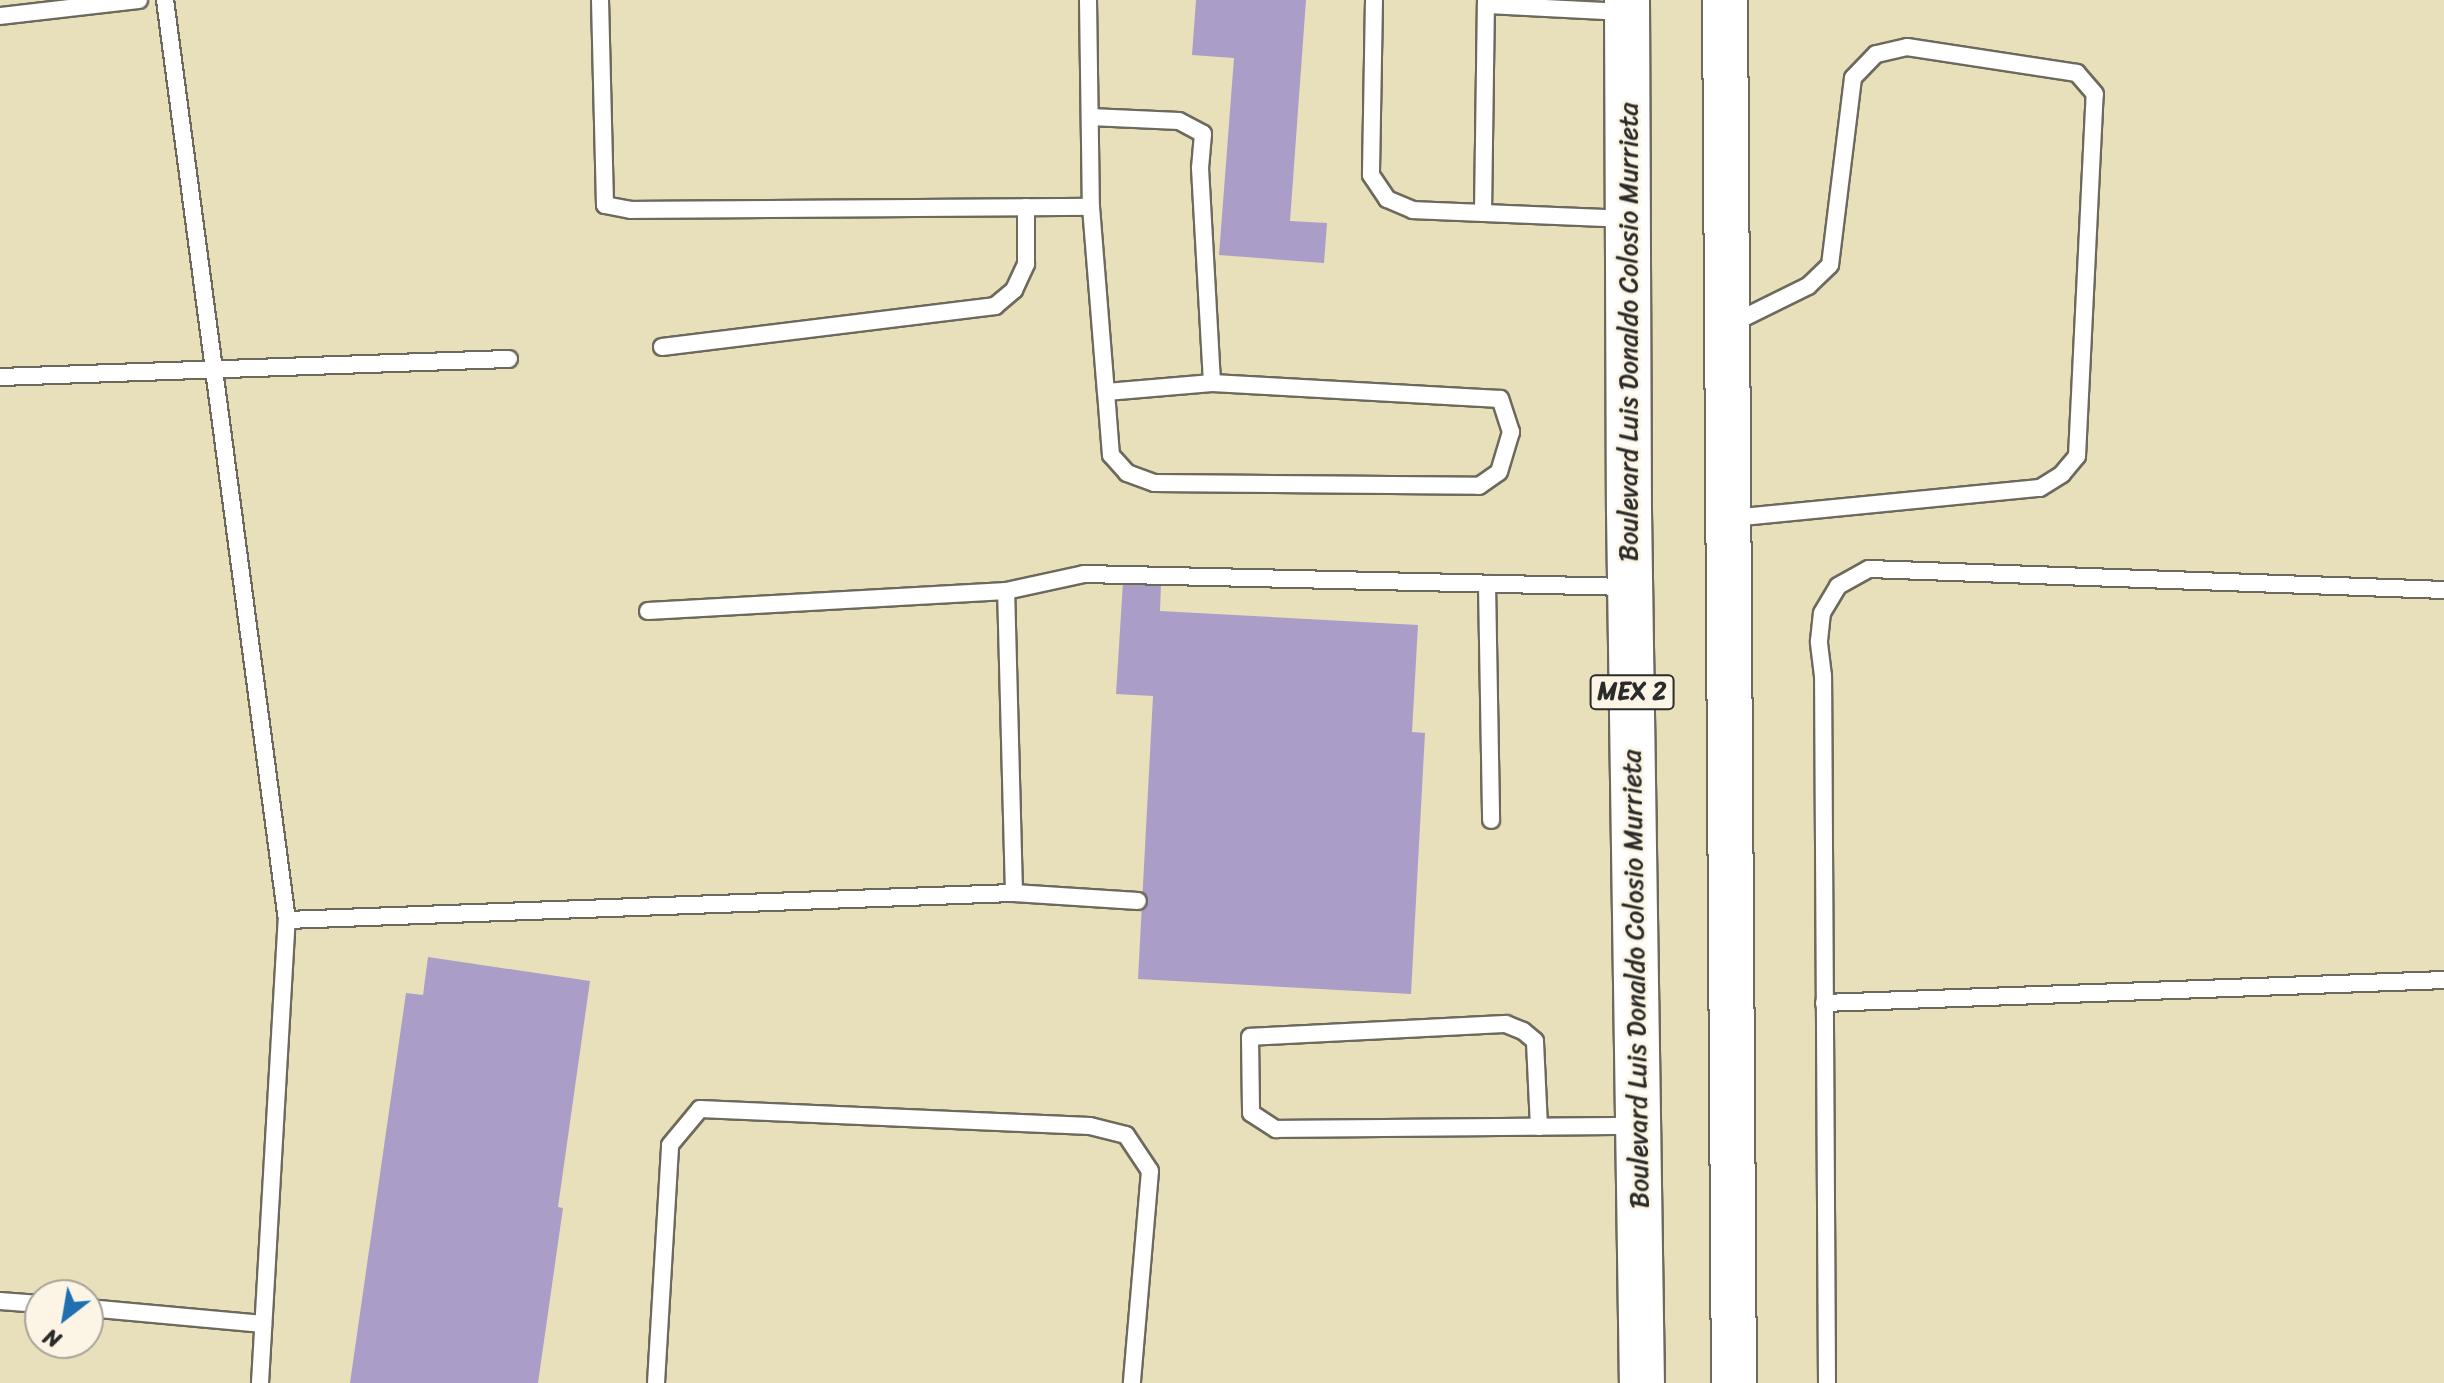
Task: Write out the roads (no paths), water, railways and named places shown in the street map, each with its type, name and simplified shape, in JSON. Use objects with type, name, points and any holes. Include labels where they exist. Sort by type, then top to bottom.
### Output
[{"type":"highway","points":[[1725,0],[1734,1383]]},
{"type":"highway","name":"Boulevard Luis Donaldo Colosio Murrieta","points":[[1627,6],[1630,587],[1642,1383]]},
{"type":"lane","points":[[0,16],[139,0]]},
{"type":"lane","points":[[165,0],[287,920],[260,1383]]},
{"type":"lane","points":[[600,0],[605,205],[631,210],[1091,207]]},
{"type":"lane","points":[[1088,0],[1091,207],[1111,455],[1127,473],[1154,483],[1479,486],[1499,472],[1511,432],[1500,399],[1212,383],[1106,392]]},
{"type":"lane","points":[[1374,0],[1371,175],[1387,199],[1413,210],[1628,219]]},
{"type":"lane","points":[[1483,213],[1486,3],[1627,6]]},
{"type":"lane","points":[[1728,325],[1808,286],[1830,265],[1853,78],[1876,54],[1907,47],[2077,73],[2095,94],[2077,456],[2062,474],[2040,488],[1730,518]]},
{"type":"lane","points":[[1090,117],[1179,121],[1203,134],[1200,168],[1212,383]]},
{"type":"lane","points":[[662,347],[995,306],[1014,290],[1026,264],[1026,207]]},
{"type":"lane","points":[[0,377],[509,359]]},
{"type":"lane","points":[[1827,1383],[1823,676],[1819,641],[1822,613],[1838,586],[1869,569],[2444,590]]},
{"type":"lane","points":[[648,611],[1006,591],[1084,574],[1630,587]]},
{"type":"lane","points":[[1487,584],[1491,820]]},
{"type":"lane","points":[[1006,591],[1014,893]]},
{"type":"lane","points":[[287,920],[1014,893],[1138,901]]},
{"type":"lane","points":[[1824,1003],[2444,980]]},
{"type":"lane","points":[[1539,1127],[1535,1041],[1523,1031],[1506,1024],[1250,1037],[1251,1113],[1276,1129],[1539,1127],[1638,1126]]},
{"type":"lane","points":[[656,1383],[670,1145],[700,1109],[1090,1126],[1126,1135],[1150,1171],[1132,1383]]},
{"type":"lane","points":[[0,1301],[24,1303]]},
{"type":"lane","points":[[104,1309],[263,1324]]}]
